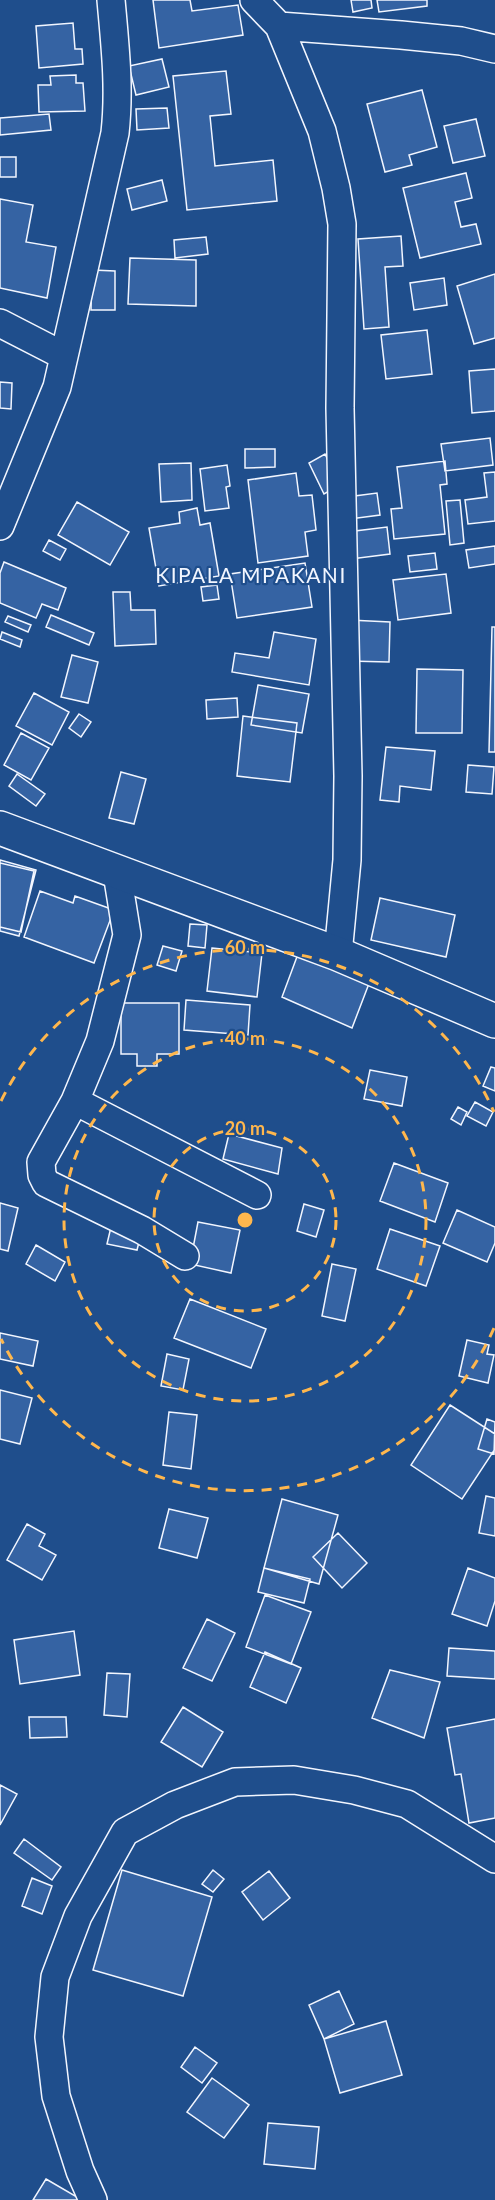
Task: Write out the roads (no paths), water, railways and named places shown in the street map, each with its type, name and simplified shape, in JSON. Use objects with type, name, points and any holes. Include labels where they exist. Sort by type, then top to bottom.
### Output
[{"type":"main road","points":[[0,828],[338,954],[495,1022]]},
{"type":"street","points":[[0,526],[57,387],[115,133],[117,78],[111,0]]},
{"type":"street","points":[[254,0],[279,26],[322,131],[342,224],[340,408],[348,776],[347,860],[338,954]]},
{"type":"street","points":[[279,26],[461,41],[495,49]]},
{"type":"street","points":[[0,322],[64,356]]},
{"type":"street","points":[[117,873],[127,935],[99,1041],[75,1101],[42,1162],[42,1175],[46,1183],[142,1230],[185,1256]]},
{"type":"street","points":[[75,1101],[257,1196]]},
{"type":"street","points":[[93,2200],[80,2171],[56,2096],[49,2037],[55,1977],[74,1926],[125,1832],[175,1805],[235,1782],[294,1780],[354,1790],[407,1804],[495,1859]]},
{"type":"district","name":"KIPALA MPAKANI","points":[[251,574]]}]
